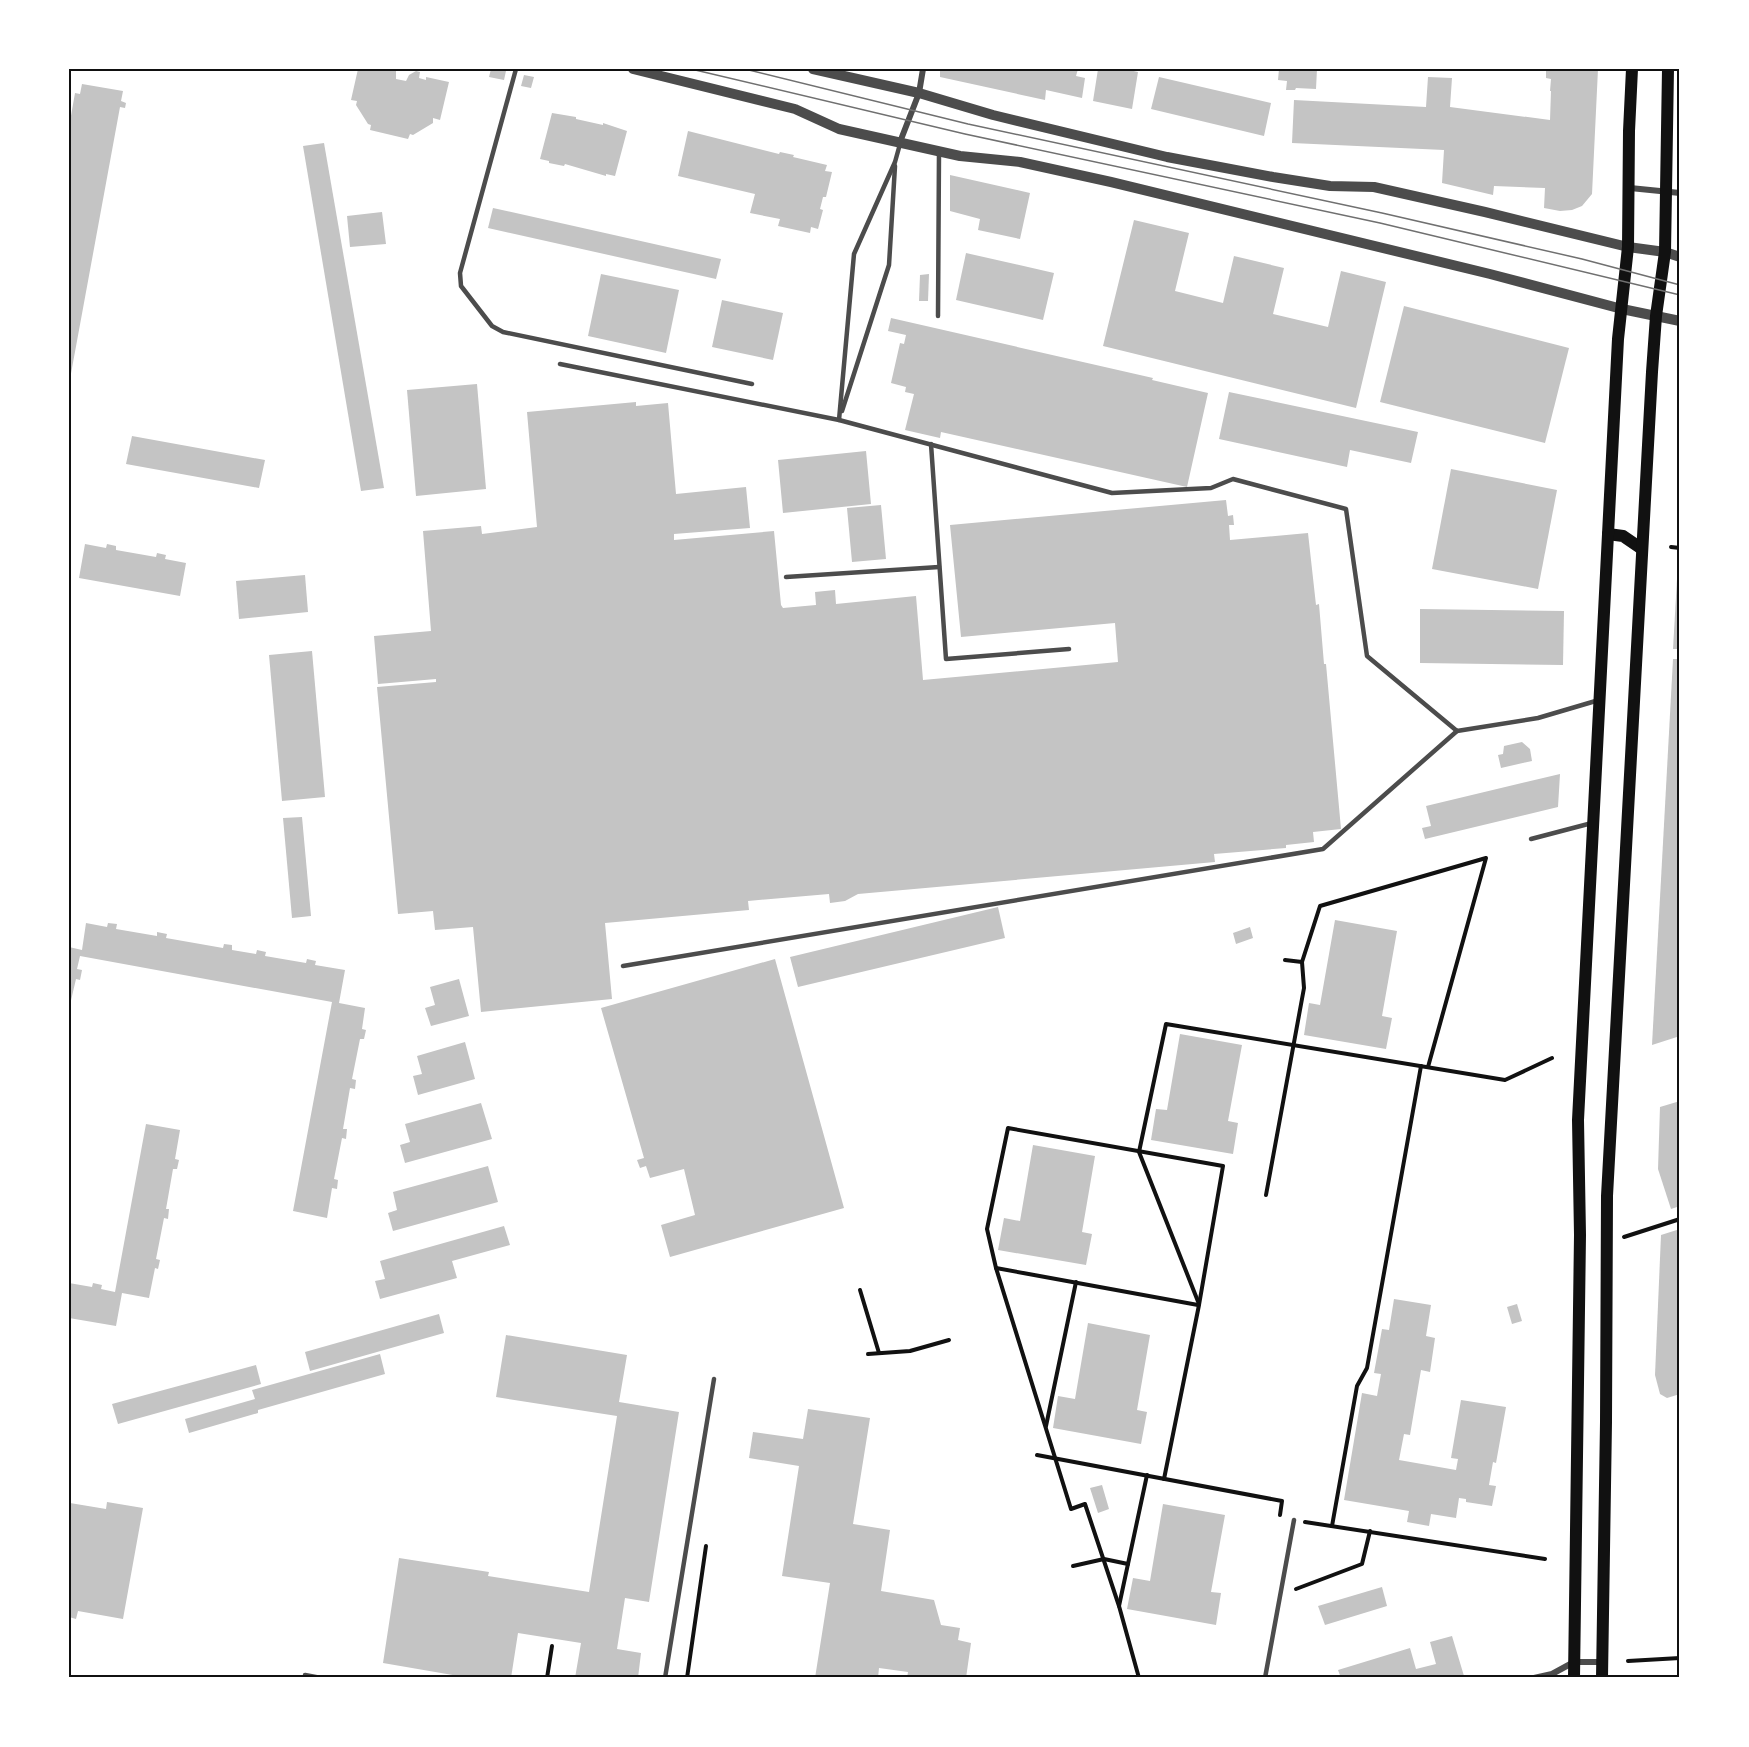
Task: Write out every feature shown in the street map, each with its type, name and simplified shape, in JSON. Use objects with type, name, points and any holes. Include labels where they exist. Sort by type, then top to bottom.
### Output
[{"type":"main road","points":[[1574,1678],[1580,1243],[1578,1120],[1618,339],[1629,247],[1629,131],[1632,69]]},
{"type":"main road","points":[[1602,1678],[1607,1196],[1652,372],[1656,316],[1665,252],[1668,69]]},
{"type":"main road","points":[[1608,534],[1623,536],[1642,549]]},
{"type":"street","points":[[633,69],[795,109],[839,129],[960,156],[1020,162],[1111,182],[1622,309],[1680,321]]},
{"type":"street","points":[[813,69],[919,93],[993,115],[1167,157],[1330,186],[1374,187],[1680,257]]},
{"type":"street","points":[[900,142],[919,93],[923,69]]},
{"type":"street","points":[[1630,188],[1680,193]]},
{"type":"street","points":[[1534,1678],[1552,1674],[1574,1662],[1603,1662]]},
{"type":"lane","points":[[516,69],[460,273],[461,286],[492,326],[503,332],[752,384]]},
{"type":"lane","points":[[839,420],[854,254],[895,162],[900,142]]},
{"type":"lane","points":[[938,316],[939,151]]},
{"type":"lane","points":[[839,420],[890,265],[895,162]]},
{"type":"lane","points":[[560,364],[839,420],[1112,493],[1211,488],[1233,479],[1346,510],[1367,656],[1457,731]]},
{"type":"lane","points":[[931,444],[946,659],[1069,649]]},
{"type":"lane","points":[[786,576],[939,567]]},
{"type":"lane","points":[[623,966],[1323,849],[1457,731],[1538,718],[1599,700]]},
{"type":"lane","points":[[1531,839],[1593,822]]},
{"type":"lane","points":[[665,1678],[714,1379]]},
{"type":"lane","points":[[1266,1678],[1294,1520]]},
{"type":"lane","points":[[305,1678],[305,1676],[321,1678]]},
{"type":"path","points":[[1671,547],[1680,548]]},
{"type":"path","points":[[1266,1195],[1304,988],[1302,962],[1320,906],[1486,858],[1428,1067]]},
{"type":"path","points":[[1285,960],[1302,962]]},
{"type":"path","points":[[1199,1305],[1139,1152],[1166,1024],[1505,1080],[1552,1058]]},
{"type":"path","points":[[1332,1526],[1357,1386],[1367,1368],[1421,1066]]},
{"type":"path","points":[[1139,1678],[1119,1606],[1085,1504],[1071,1509],[996,1268],[987,1229],[1008,1128],[1223,1166],[1199,1305],[1164,1479]]},
{"type":"path","points":[[1606,1242],[1680,1219]]},
{"type":"path","points":[[996,1268],[1199,1305]]},
{"type":"path","points":[[1046,1426],[1076,1282]]},
{"type":"path","points":[[860,1290],[879,1353]]},
{"type":"path","points":[[868,1354],[910,1351],[949,1340]]},
{"type":"path","points":[[1119,1606],[1147,1475]]},
{"type":"path","points":[[1280,1595],[1362,1564],[1370,1532]]},
{"type":"path","points":[[687,1678],[706,1546]]},
{"type":"path","points":[[1073,1566],[1104,1559],[1128,1564]]},
{"type":"path","points":[[547,1678],[552,1646]]},
{"type":"path","points":[[1628,1660],[1680,1658]]},
{"type":"building","points":[[358,69],[387,71],[387,69],[396,69],[396,79],[406,81],[409,75],[416,71],[420,72],[419,78],[426,80],[426,77],[449,82],[440,120],[433,118],[433,123],[413,135],[410,134],[408,139],[370,130],[371,125],[356,105],[357,101],[351,100]]},
{"type":"building","points":[[491,69],[506,71],[504,80],[489,77]]},
{"type":"building","points":[[940,69],[1078,69],[1076,76],[1085,78],[1082,98],[1046,90],[1045,100],[940,77]]},
{"type":"building","points":[[1098,69],[1125,69],[1138,72],[1132,109],[1093,101]]},
{"type":"building","points":[[1279,69],[1317,69],[1316,89],[1286,90],[1287,81],[1278,80]]},
{"type":"building","points":[[1546,69],[1598,69],[1592,194],[1582,206],[1572,210],[1560,211],[1544,208],[1545,188],[1494,186],[1493,195],[1442,183],[1444,150],[1292,143],[1294,100],[1426,107],[1428,77],[1452,78],[1450,107],[1550,120],[1551,79],[1546,78]]},
{"type":"building","points":[[524,75],[534,77],[531,88],[521,86]]},
{"type":"building","points":[[1159,77],[1271,103],[1264,136],[1151,109]]},
{"type":"building","points":[[82,84],[123,91],[121,101],[126,103],[125,108],[120,107],[70,379],[69,127],[75,93],[80,94]]},
{"type":"building","points":[[552,113],[603,125],[603,123],[627,131],[615,176],[606,174],[606,176],[540,159]]},
{"type":"building","points":[[688,131],[779,154],[780,152],[794,155],[793,157],[827,165],[825,171],[832,172],[826,197],[823,197],[820,209],[823,210],[818,229],[811,227],[810,233],[778,226],[780,219],[750,213],[755,194],[678,176]]},
{"type":"building","points":[[324,143],[384,488],[361,491],[303,146]]},
{"type":"building","points":[[950,175],[1030,193],[1020,239],[978,230],[980,219],[950,211]]},
{"type":"building","points":[[493,208],[721,259],[716,279],[488,228]]},
{"type":"building","points":[[382,212],[386,244],[350,247],[347,216]]},
{"type":"building","points":[[1134,220],[1189,233],[1175,291],[1223,303],[1234,256],[1284,268],[1273,314],[1328,327],[1341,271],[1386,282],[1356,408],[1103,346]]},
{"type":"building","points":[[966,253],[1054,273],[1043,320],[956,300]]},
{"type":"building","points":[[601,274],[679,290],[666,353],[588,336]]},
{"type":"building","points":[[929,274],[928,301],[919,301],[920,275]]},
{"type":"building","points":[[722,300],[783,313],[773,360],[712,347]]},
{"type":"building","points":[[1404,306],[1569,348],[1545,443],[1380,402]]},
{"type":"building","points":[[891,318],[1153,378],[1152,380],[1208,393],[1187,487],[941,432],[940,438],[905,430],[914,394],[905,392],[906,387],[891,383],[900,343],[904,344],[906,335],[888,331]]},
{"type":"building","points":[[477,384],[486,489],[416,496],[407,390]]},
{"type":"building","points":[[1229,392],[1418,432],[1411,463],[1350,450],[1347,467],[1219,439]]},
{"type":"building","points":[[636,402],[636,406],[668,403],[676,494],[746,487],[750,528],[674,534],[674,540],[774,531],[783,608],[816,605],[815,592],[835,590],[836,604],[916,596],[923,680],[1118,662],[1115,623],[961,637],[950,525],[1226,500],[1228,516],[1233,515],[1234,525],[1229,525],[1230,540],[1308,533],[1316,605],[1319,604],[1324,664],[1326,664],[1341,829],[1313,832],[1314,842],[1286,845],[1286,848],[1214,854],[1215,862],[858,894],[845,901],[830,903],[829,894],[748,901],[749,910],[605,923],[612,999],[481,1012],[473,927],[435,930],[433,911],[398,914],[377,687],[436,682],[436,679],[378,684],[374,636],[431,631],[423,531],[481,526],[482,534],[537,527],[527,412]]},
{"type":"building","points":[[132,436],[265,460],[259,488],[126,464]]},
{"type":"building","points":[[866,451],[871,504],[783,513],[778,460]]},
{"type":"building","points":[[1451,469],[1557,490],[1538,589],[1432,569]]},
{"type":"building","points":[[881,505],[886,559],[852,562],[847,508]]},
{"type":"building","points":[[85,544],[106,548],[107,544],[116,546],[116,550],[156,557],[157,553],[166,555],[165,559],[186,563],[180,596],[79,578]]},
{"type":"building","points":[[305,575],[308,612],[239,619],[236,581]]},
{"type":"building","points":[[1677,579],[1680,579],[1680,649],[1673,649]]},
{"type":"building","points":[[1420,609],[1564,611],[1563,665],[1420,663]]},
{"type":"building","points":[[312,651],[325,797],[282,801],[269,655]]},
{"type":"building","points":[[1673,659],[1680,659],[1680,1036],[1652,1045]]},
{"type":"building","points":[[1522,742],[1530,749],[1532,761],[1501,768],[1498,755],[1503,754],[1504,746]]},
{"type":"building","points":[[1560,774],[1558,807],[1425,839],[1422,828],[1431,826],[1426,806]]},
{"type":"building","points":[[302,817],[311,916],[292,918],[283,818]]},
{"type":"building","points":[[998,907],[1005,938],[798,987],[790,957]]},
{"type":"building","points":[[1335,920],[1397,931],[1382,1016],[1392,1018],[1386,1049],[1304,1035],[1309,1003],[1320,1005]]},
{"type":"building","points":[[86,923],[107,927],[108,923],[117,924],[116,929],[157,936],[157,932],[167,934],[166,938],[223,948],[224,944],[232,945],[232,950],[256,954],[257,950],[266,952],[265,956],[306,963],[307,959],[316,961],[315,965],[345,970],[339,1003],[365,1008],[362,1029],[366,1030],[364,1039],[360,1039],[352,1079],[356,1080],[355,1089],[350,1088],[343,1129],[347,1129],[346,1139],[342,1138],[334,1179],[338,1180],[337,1189],[332,1188],[327,1218],[293,1211],[332,1002],[80,956],[77,969],[82,970],[80,980],[76,979],[69,1009],[69,947],[82,950]]},
{"type":"building","points":[[1250,927],[1253,938],[1236,944],[1233,933]]},
{"type":"building","points":[[775,959],[844,1208],[670,1257],[661,1225],[695,1215],[684,1169],[650,1178],[646,1166],[640,1168],[637,1160],[644,1158],[601,1008]]},
{"type":"building","points":[[459,979],[469,1016],[431,1026],[425,1008],[435,1005],[430,987]]},
{"type":"building","points":[[1180,1034],[1242,1045],[1228,1121],[1238,1123],[1233,1154],[1151,1140],[1156,1109],[1167,1110]]},
{"type":"building","points":[[465,1042],[475,1079],[418,1095],[413,1076],[422,1074],[417,1056]]},
{"type":"building","points":[[1680,1101],[1680,1206],[1671,1209],[1658,1169],[1660,1107]]},
{"type":"building","points":[[481,1103],[492,1139],[405,1163],[400,1145],[410,1142],[405,1124]]},
{"type":"building","points":[[146,1124],[180,1130],[175,1159],[179,1160],[177,1169],[173,1169],[166,1209],[169,1209],[168,1219],[164,1218],[156,1259],[160,1260],[158,1269],[155,1268],[149,1298],[122,1293],[116,1326],[69,1318],[69,1283],[92,1287],[93,1283],[102,1285],[101,1289],[115,1292]]},
{"type":"building","points":[[1033,1145],[1095,1156],[1082,1232],[1092,1234],[1086,1265],[998,1250],[1004,1218],[1020,1221]]},
{"type":"building","points":[[488,1166],[498,1202],[393,1231],[388,1213],[397,1210],[393,1192]]},
{"type":"building","points":[[504,1226],[510,1245],[452,1261],[457,1278],[380,1299],[375,1281],[385,1279],[380,1261]]},
{"type":"building","points":[[1680,1229],[1680,1394],[1667,1398],[1660,1394],[1655,1375],[1661,1235]]},
{"type":"building","points":[[1394,1299],[1431,1305],[1426,1336],[1435,1338],[1430,1372],[1421,1370],[1410,1435],[1404,1434],[1399,1460],[1456,1470],[1458,1459],[1451,1458],[1461,1400],[1506,1407],[1496,1463],[1493,1462],[1489,1485],[1496,1486],[1492,1506],[1466,1502],[1466,1499],[1459,1498],[1456,1518],[1431,1514],[1429,1526],[1407,1522],[1409,1511],[1344,1500],[1362,1393],[1377,1396],[1381,1374],[1374,1373],[1382,1329],[1389,1330]]},
{"type":"building","points":[[1517,1304],[1522,1321],[1512,1324],[1507,1307]]},
{"type":"building","points":[[439,1314],[444,1333],[310,1371],[305,1352]]},
{"type":"building","points":[[1088,1323],[1150,1335],[1137,1410],[1147,1412],[1141,1444],[1053,1428],[1058,1396],[1075,1399]]},
{"type":"building","points":[[506,1335],[627,1355],[619,1402],[679,1412],[649,1602],[625,1598],[617,1649],[641,1653],[638,1678],[575,1678],[581,1643],[518,1633],[511,1678],[470,1678],[383,1663],[399,1558],[489,1572],[488,1576],[589,1592],[617,1416],[496,1397]]},
{"type":"building","points":[[380,1354],[385,1374],[258,1410],[258,1413],[189,1433],[185,1419],[255,1399],[252,1390]]},
{"type":"building","points":[[256,1365],[261,1384],[118,1424],[112,1404]]},
{"type":"building","points":[[808,1409],[870,1418],[853,1524],[890,1530],[881,1591],[934,1600],[941,1625],[960,1628],[958,1640],[971,1643],[966,1678],[907,1678],[908,1672],[879,1668],[878,1678],[815,1678],[830,1583],[782,1576],[799,1466],[749,1458],[753,1432],[803,1439]]},
{"type":"building","points":[[1102,1485],[1109,1509],[1098,1513],[1090,1488]]},
{"type":"building","points":[[107,1502],[143,1508],[123,1619],[78,1611],[76,1619],[69,1617],[70,1503],[106,1509]]},
{"type":"building","points":[[1163,1504],[1225,1515],[1211,1592],[1221,1593],[1216,1625],[1127,1609],[1133,1578],[1150,1581]]},
{"type":"building","points":[[1382,1587],[1387,1606],[1325,1625],[1318,1606]]},
{"type":"building","points":[[1452,1636],[1464,1676],[1458,1678],[1341,1678],[1338,1670],[1410,1648],[1416,1669],[1436,1664],[1430,1642]]},
{"type":"tram line","points":[[691,69],[965,134],[1380,223],[1680,295]]},
{"type":"tram line","points":[[745,69],[968,124],[1382,213],[1582,259],[1680,285]]}]
